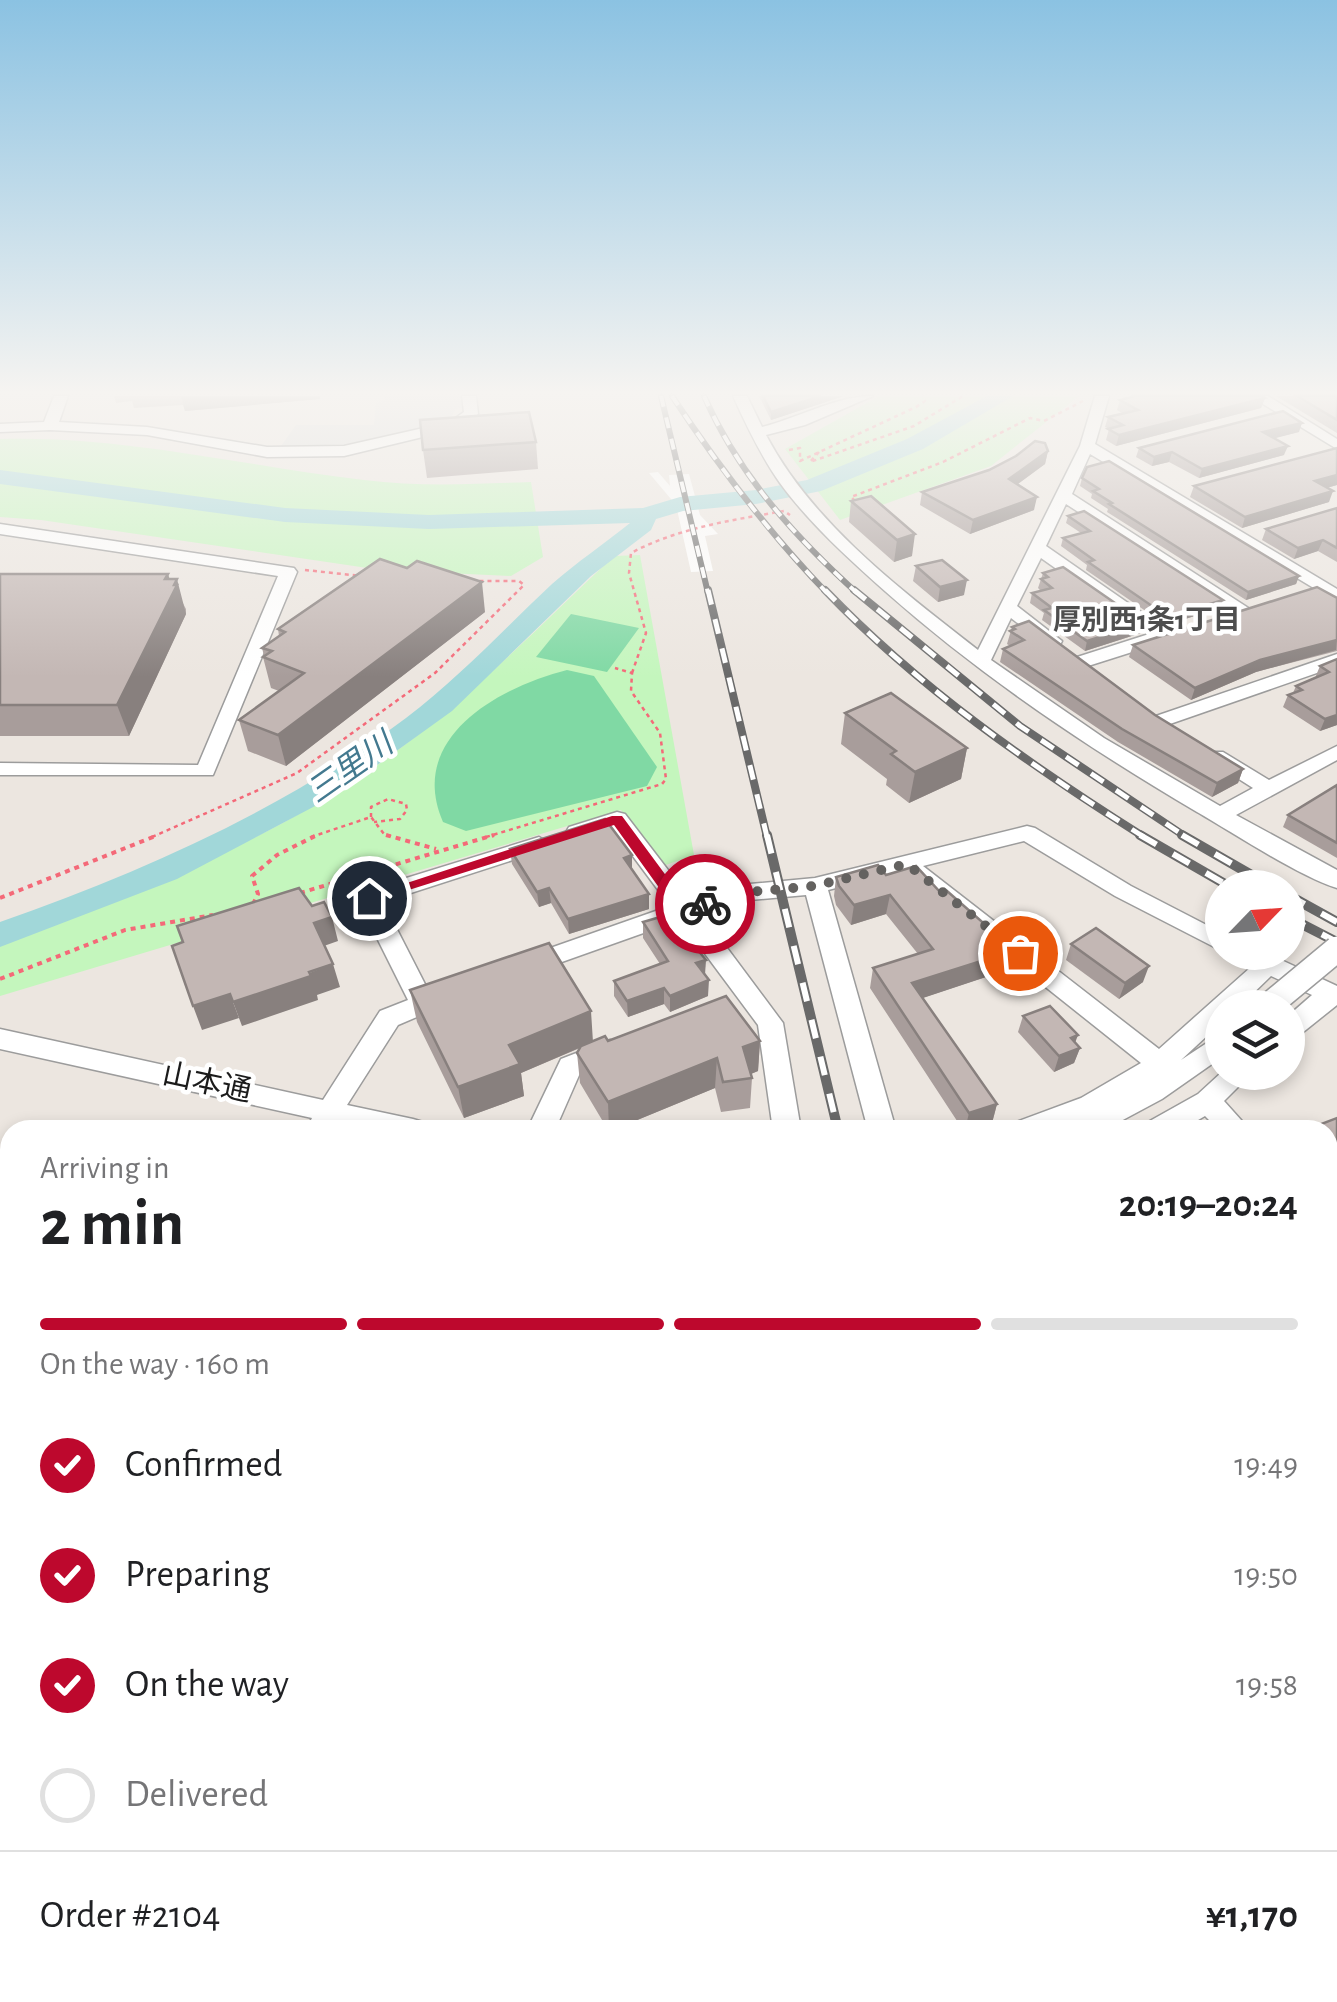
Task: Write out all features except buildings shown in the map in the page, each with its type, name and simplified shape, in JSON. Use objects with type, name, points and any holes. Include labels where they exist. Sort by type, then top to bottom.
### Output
[{"type":"street","points":[[795,489],[818,519],[921,616],[981,662],[1082,733],[1218,816],[1337,880]]},
{"type":"street","points":[[981,662],[1066,489]]},
{"type":"street","points":[[1161,489],[1247,535],[1324,589]]},
{"type":"street","points":[[1168,495],[1186,490]]},
{"type":"street","points":[[1064,494],[1244,610]]},
{"type":"street","points":[[0,529],[288,572],[206,771],[0,770]]},
{"type":"street","points":[[1009,608],[1089,668],[1171,634],[1038,548]]},
{"type":"street","points":[[1212,621],[1263,604]]},
{"type":"street","points":[[1268,788],[1152,715],[1337,660]]},
{"type":"street","points":[[1218,816],[1337,752]]},
{"type":"street","points":[[422,1003],[369,898],[617,820],[740,997],[770,1023],[786,1120]]},
{"type":"street","points":[[496,976],[683,910],[750,892],[814,886],[1027,834],[1205,934]]},
{"type":"street","points":[[907,864],[1160,1064]]},
{"type":"street","points":[[814,886],[879,1120]]},
{"type":"street","points":[[1288,990],[1337,949]]},
{"type":"street","points":[[1052,1120],[1090,1105],[1160,1064],[1263,970]]},
{"type":"street","points":[[1277,970],[1334,994],[1305,1017]]},
{"type":"street","points":[[326,1120],[389,1018],[459,990]]},
{"type":"street","points":[[546,1120],[570,1066],[642,1037]]},
{"type":"street","name":"山本通","points":[[0,1038],[326,1120]]},
{"type":"street","points":[[1098,1120],[1130,1105],[1205,1056]]},
{"type":"street","points":[[1175,1120],[1220,1090]]},
{"type":"street","points":[[1207,1101],[1226,1120]]},
{"type":"path","points":[[288,897],[662,784],[666,779],[660,733],[630,691],[646,632],[633,592],[628,563],[631,553],[734,519],[784,512],[803,524],[863,510],[851,497],[876,489]]},
{"type":"path","points":[[288,572],[377,577]]},
{"type":"path","points":[[0,898],[217,811],[297,772],[435,673],[524,585],[519,581],[465,580]]},
{"type":"path","points":[[615,668],[632,673]]},
{"type":"path","points":[[270,902],[251,908],[258,894],[252,876],[261,867],[318,833],[372,819],[400,819],[407,810],[406,804],[393,798],[370,807],[372,819],[384,834],[472,865]]},
{"type":"path","points":[[0,979],[125,930],[228,913]]},
{"type":"green space","points":[[0,489],[532,489],[543,557],[511,576],[381,570],[0,517]]},
{"type":"green space","points":[[816,489],[925,489],[840,520]]},
{"type":"green space","points":[[640,555],[694,855],[663,866],[621,810],[0,996],[0,938],[190,868],[324,799],[433,723],[614,556]]},
{"type":"green space","points":[[571,614],[639,628],[607,672],[536,657]]},
{"type":"green space","points":[[567,670],[594,676],[657,767],[647,786],[466,831],[443,822],[435,792],[437,765],[448,741],[489,703],[514,689]]},
{"type":"pier","points":[[663,489],[693,489],[700,515],[718,534],[705,536],[713,571],[691,572],[676,505]]},
{"type":"waterway","points":[[93,489],[285,515],[429,522],[645,515]]},
{"type":"waterway","points":[[645,515],[680,504],[795,489]]},
{"type":"waterway","name":"三里川","points":[[0,935],[165,871],[323,789],[442,704],[582,571],[642,525],[645,515]]},
{"type":"railway","points":[[683,489],[708,593]]},
{"type":"railway","points":[[739,489],[827,593]]},
{"type":"railway","points":[[760,489],[811,549],[857,593]]},
{"type":"railway","points":[[708,590],[767,837]]},
{"type":"railway","points":[[825,590],[898,660],[977,723],[1144,837]]},
{"type":"railway","points":[[854,590],[1020,726],[1186,837]]},
{"type":"railway","points":[[767,835],[836,1120]]},
{"type":"railway","points":[[1140,835],[1205,872]]},
{"type":"railway","points":[[1182,835],[1243,870]]},
{"type":"railway","points":[[1305,904],[1337,922]]},
{"type":"railway","points":[[1305,926],[1337,942]]},
{"type":"way so far","points":[[705,904],[750,892],[814,886],[907,864],[1020,953]]},
{"type":"district","name":"厚別西1条1丁目","points":[[1147,621]]},
{"type":"route","points":[[369,898],[617,820],[683,910],[705,904]]}]
